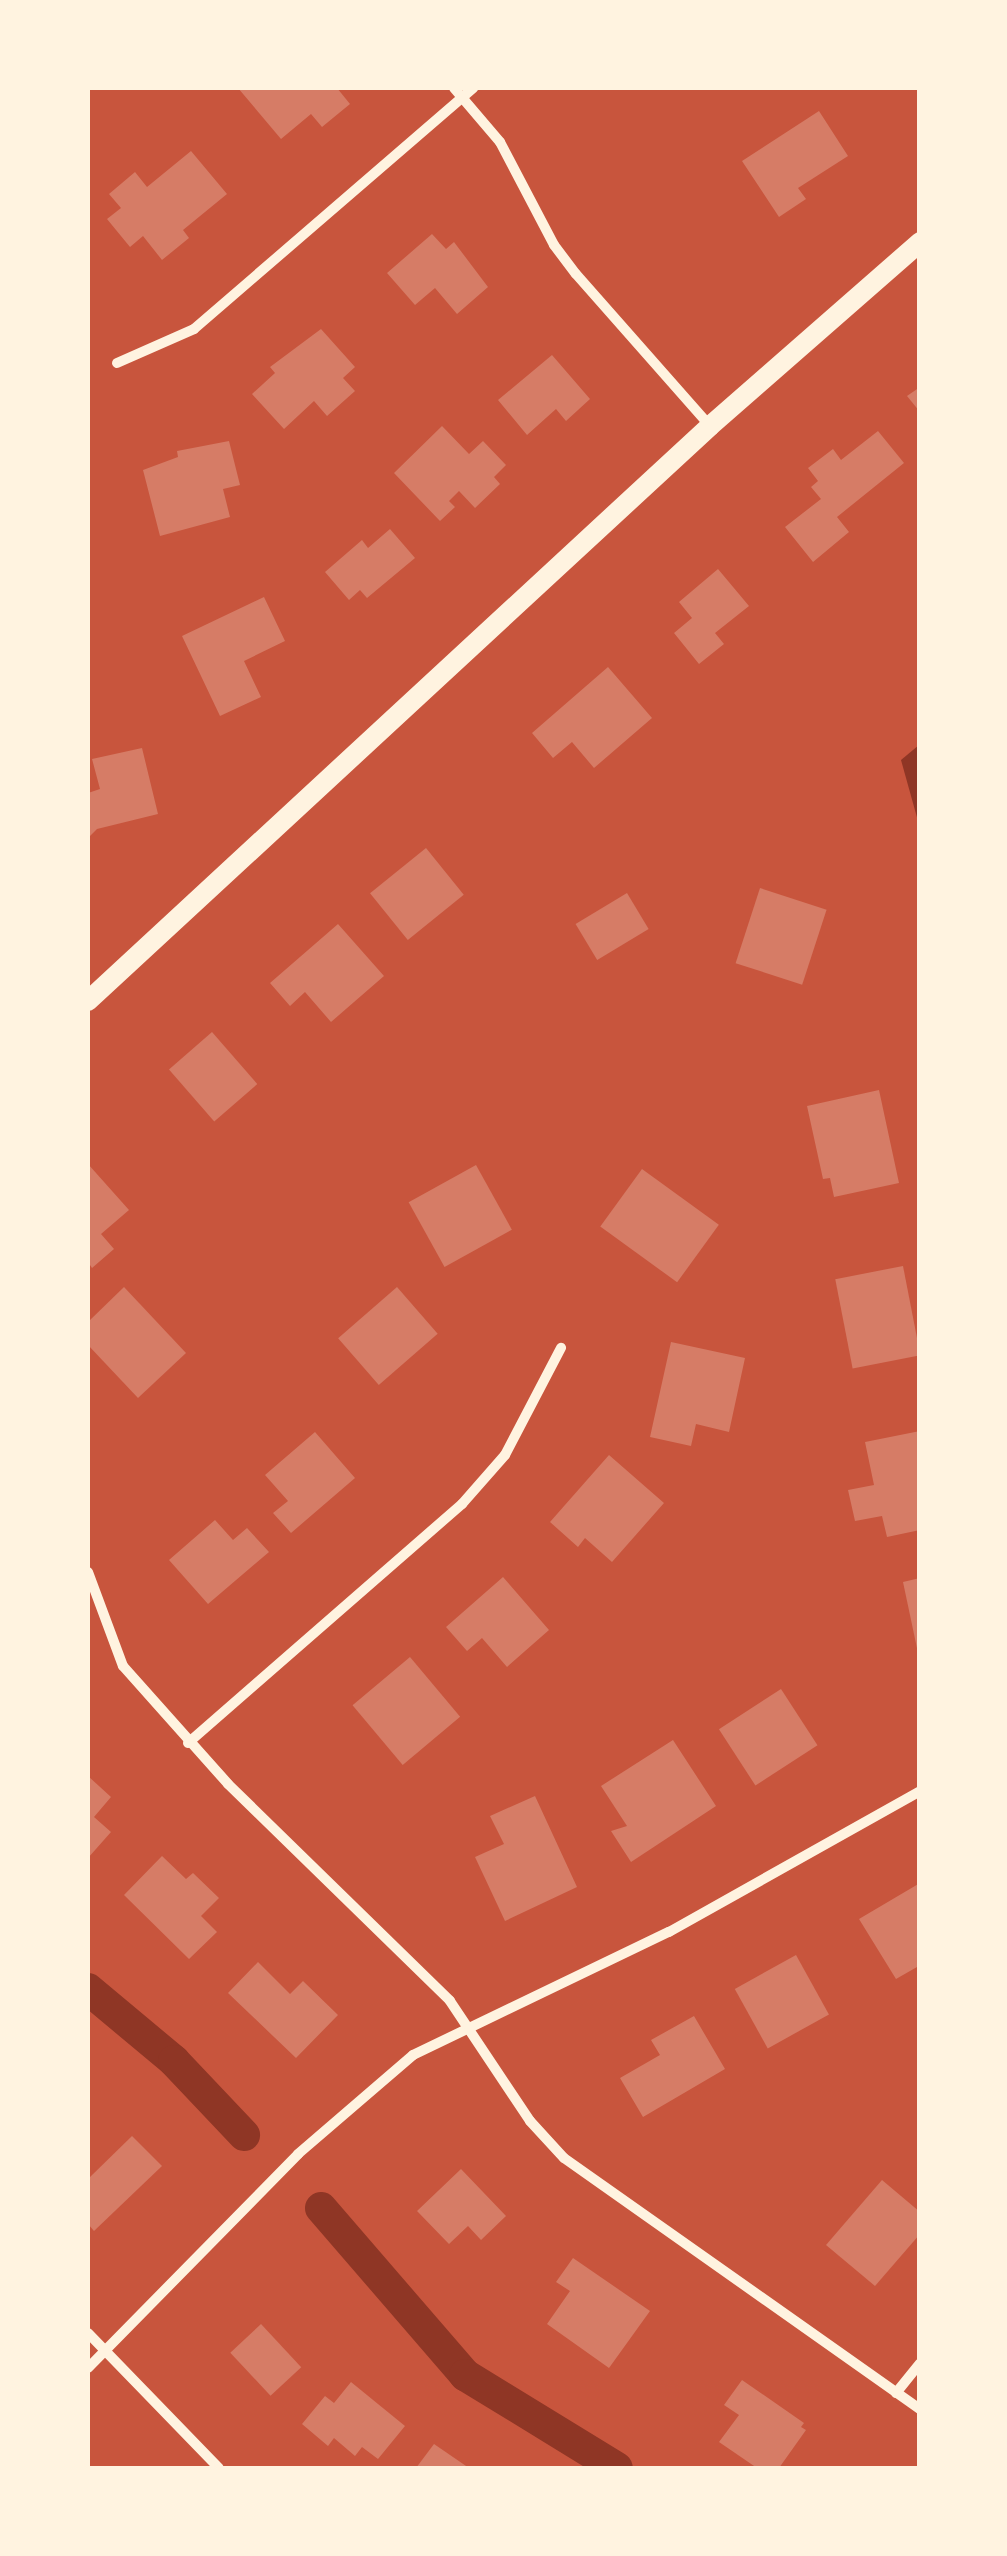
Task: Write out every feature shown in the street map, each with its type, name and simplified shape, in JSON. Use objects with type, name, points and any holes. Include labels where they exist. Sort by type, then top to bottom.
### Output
[{"type":"main road","points":[[88,1001],[710,426],[920,242]]},
{"type":"street","points":[[117,362],[194,328],[458,92],[473,88]]},
{"type":"street","points":[[458,92],[500,142],[554,244],[576,274],[710,426]]},
{"type":"street","points":[[188,1743],[462,1504],[505,1455],[561,1348]]},
{"type":"street","points":[[88,1572],[124,1666],[188,1743],[450,2000],[530,2121],[564,2158],[920,2409]]},
{"type":"street","points":[[88,2368],[298,2154],[414,2056],[669,1932],[920,1791]]},
{"type":"street","points":[[88,2334],[218,2468]]},
{"type":"street","points":[[896,2393],[920,2363]]},
{"type":"shaded area","points":[[919,745],[920,820],[918,821],[901,760]]},
{"type":"building","points":[[238,88],[337,88],[350,104],[322,127],[311,114],[281,139]]},
{"type":"building","points":[[819,111],[848,156],[798,188],[806,199],[779,217],[742,161]]},
{"type":"building","points":[[191,151],[227,194],[183,230],[189,238],[162,260],[143,236],[130,247],[107,219],[121,208],[109,194],[135,172],[147,187]]},
{"type":"building","points":[[432,234],[446,249],[454,242],[488,287],[457,314],[435,288],[415,305],[387,273]]},
{"type":"building","points":[[321,329],[355,367],[343,378],[355,391],[327,416],[314,401],[284,429],[252,394],[275,373],[270,367]]},
{"type":"building","points":[[552,355],[590,399],[566,421],[556,409],[527,435],[498,400]]},
{"type":"building","points":[[920,387],[920,412],[907,396]]},
{"type":"building","points":[[442,426],[469,454],[483,441],[506,465],[494,477],[500,484],[475,508],[459,491],[449,501],[455,507],[440,521],[394,473]]},
{"type":"building","points":[[878,431],[904,463],[837,517],[849,532],[813,562],[785,527],[821,499],[811,487],[818,481],[808,468],[833,449],[841,460]]},
{"type":"building","points":[[229,441],[240,485],[223,489],[230,517],[160,536],[143,470],[178,457],[177,451]]},
{"type":"building","points":[[390,529],[415,558],[367,598],[360,590],[349,600],[325,572],[362,540],[368,548]]},
{"type":"building","points":[[718,569],[749,606],[715,633],[724,644],[699,664],[674,633],[692,618],[679,602]]},
{"type":"building","points":[[264,597],[285,641],[244,661],[261,697],[220,716],[182,636]]},
{"type":"building","points":[[608,667],[652,718],[594,768],[572,742],[553,758],[532,733]]},
{"type":"building","points":[[142,748],[158,814],[97,829],[88,838],[88,793],[100,789],[92,759]]},
{"type":"building","points":[[426,848],[464,895],[408,940],[370,893]]},
{"type":"building","points":[[760,888],[827,910],[802,985],[736,963]]},
{"type":"building","points":[[627,893],[649,929],[597,960],[576,924]]},
{"type":"building","points":[[338,924],[384,976],[331,1022],[305,992],[290,1006],[270,983]]},
{"type":"building","points":[[212,1032],[257,1084],[214,1121],[169,1069]]},
{"type":"building","points":[[879,1090],[899,1183],[834,1197],[830,1178],[823,1179],[807,1106]]},
{"type":"building","points":[[88,1164],[129,1210],[101,1234],[114,1249],[92,1268],[88,1262]]},
{"type":"building","points":[[476,1165],[512,1230],[445,1267],[409,1202]]},
{"type":"building","points":[[642,1169],[719,1225],[677,1282],[600,1226]]},
{"type":"building","points":[[903,1266],[920,1355],[853,1368],[835,1279]]},
{"type":"building","points":[[124,1287],[186,1353],[138,1398],[88,1345],[88,1322]]},
{"type":"building","points":[[397,1287],[438,1334],[379,1385],[338,1338]]},
{"type":"building","points":[[671,1342],[745,1358],[729,1432],[696,1424],[691,1446],[650,1437]]},
{"type":"building","points":[[920,1431],[920,1530],[887,1537],[882,1516],[855,1521],[848,1490],[874,1485],[865,1442]]},
{"type":"building","points":[[315,1432],[355,1478],[291,1533],[273,1513],[288,1501],[265,1475]]},
{"type":"building","points":[[609,1455],[664,1503],[612,1562],[585,1538],[578,1547],[550,1522]]},
{"type":"building","points":[[215,1520],[233,1540],[247,1528],[269,1552],[208,1604],[169,1560]]},
{"type":"building","points":[[503,1577],[549,1630],[507,1667],[482,1638],[467,1651],[446,1627]]},
{"type":"building","points":[[920,1578],[920,1653],[918,1653],[903,1582]]},
{"type":"building","points":[[410,1657],[460,1717],[403,1765],[353,1705]]},
{"type":"building","points":[[781,1689],[817,1745],[755,1785],[719,1729]]},
{"type":"building","points":[[673,1740],[716,1806],[631,1862],[611,1831],[627,1826],[601,1786]]},
{"type":"building","points":[[88,1776],[111,1797],[94,1817],[111,1832],[88,1858]]},
{"type":"building","points":[[535,1796],[577,1887],[505,1921],[475,1857],[504,1844],[490,1816]]},
{"type":"building","points":[[162,1856],[186,1879],[193,1873],[219,1898],[201,1916],[217,1932],[189,1959],[124,1895]]},
{"type":"building","points":[[920,1883],[920,1971],[917,1967],[896,1979],[859,1919]]},
{"type":"building","points":[[796,1955],[829,2014],[768,2048],[735,1989]]},
{"type":"building","points":[[258,1962],[290,1994],[303,1981],[338,2015],[296,2058],[228,1993]]},
{"type":"building","points":[[694,2016],[725,2069],[643,2117],[620,2078],[660,2055],[651,2040]]},
{"type":"building","points":[[132,2136],[162,2166],[94,2231],[88,2224],[88,2179]]},
{"type":"building","points":[[461,2169],[506,2216],[481,2240],[468,2226],[449,2244],[417,2211]]},
{"type":"building","points":[[882,2180],[920,2212],[920,2234],[875,2286],[826,2245]]},
{"type":"building","points":[[573,2258],[650,2311],[609,2368],[547,2324],[570,2291],[556,2282]]},
{"type":"building","points":[[261,2324],[301,2367],[271,2396],[230,2353]]},
{"type":"building","points":[[742,2380],[804,2423],[801,2427],[806,2430],[779,2468],[757,2468],[719,2442],[739,2415],[724,2405]]},
{"type":"building","points":[[351,2382],[405,2426],[378,2459],[362,2447],[355,2456],[334,2438],[328,2446],[302,2424],[325,2396],[334,2403]]},
{"type":"building","points":[[434,2444],[469,2468],[416,2468]]},
{"type":"waterway","points":[[88,1989],[174,2061],[244,2135]]},
{"type":"waterway","points":[[321,2208],[465,2375],[617,2468]]}]
